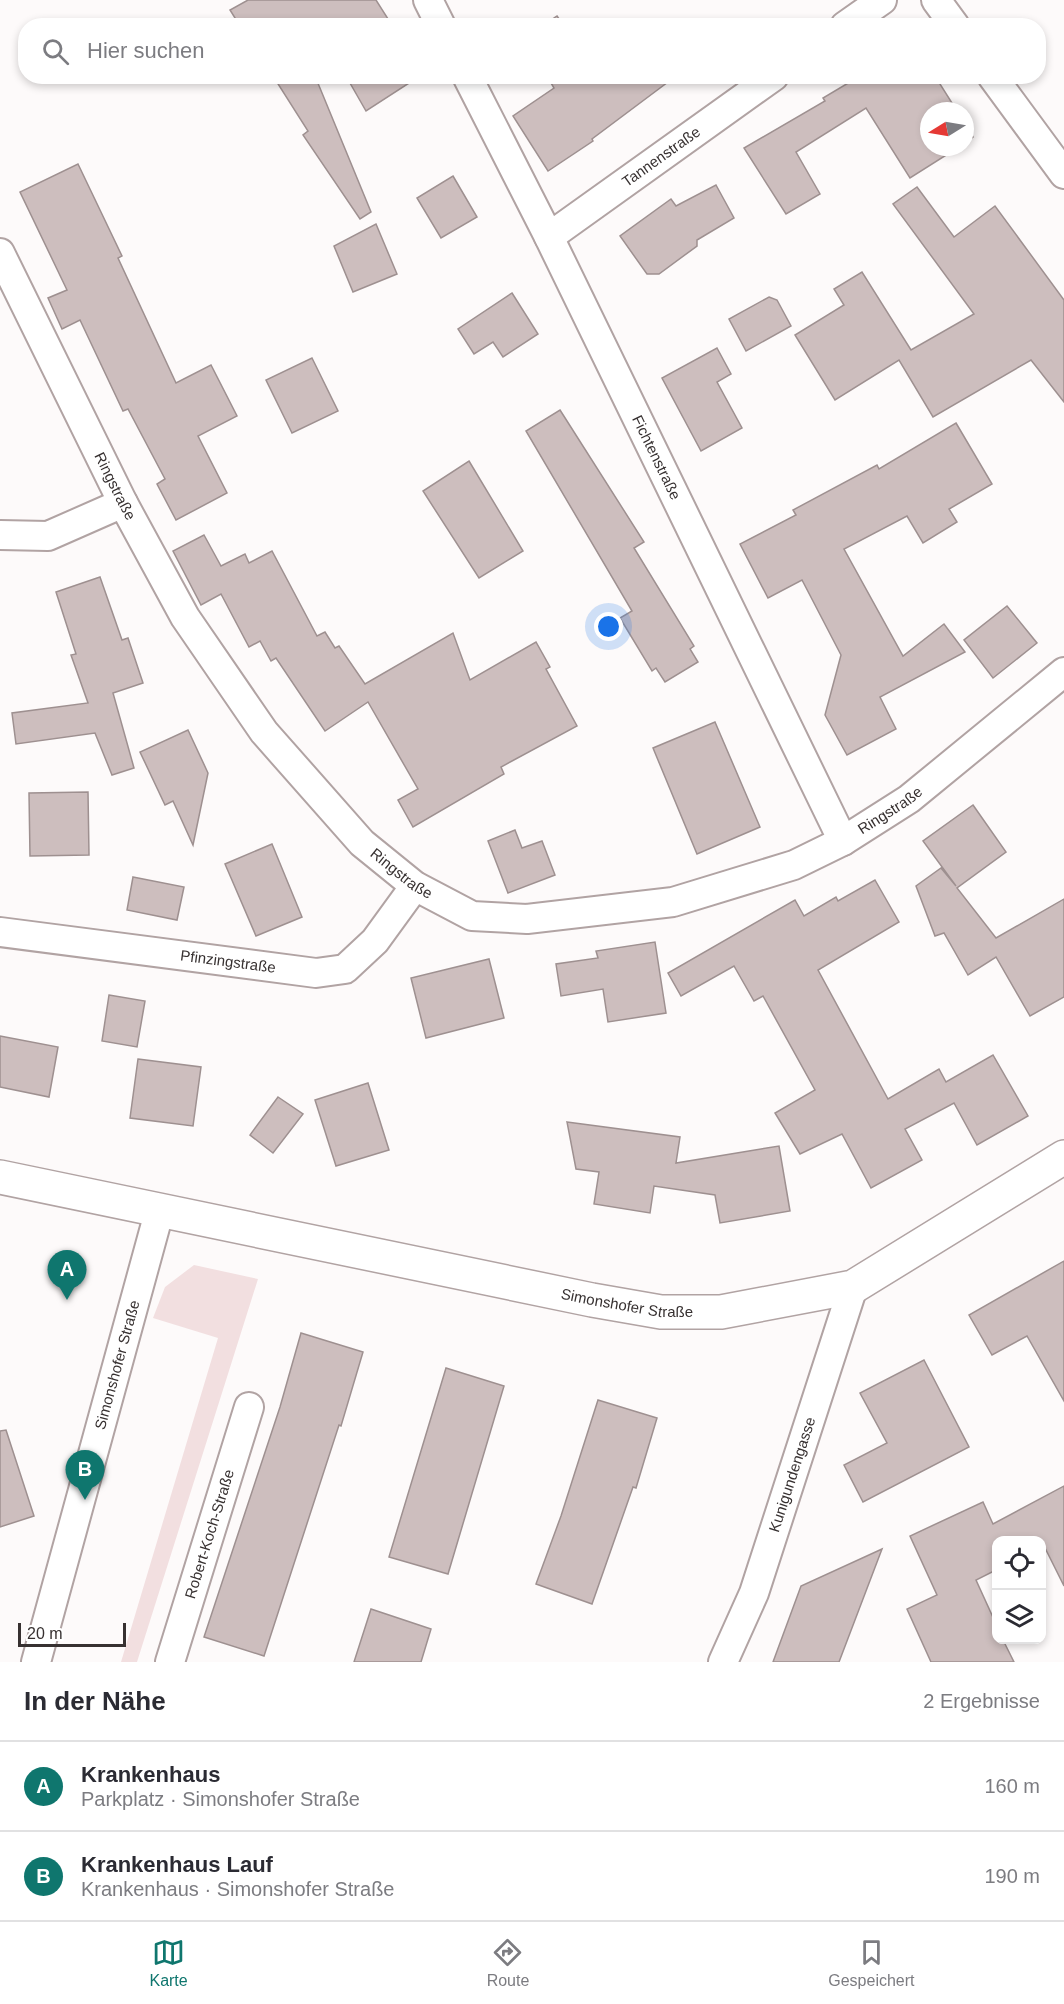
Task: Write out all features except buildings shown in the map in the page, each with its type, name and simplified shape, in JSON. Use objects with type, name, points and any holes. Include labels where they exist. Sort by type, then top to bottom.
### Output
[{"type":"street","points":[[428,0],[437,18]]},
{"type":"street","points":[[856,18],[882,0]]},
{"type":"street","points":[[936,0],[949,18]]},
{"type":"street","name":"Fichtenstraße","points":[[471,84],[549,237],[843,841]]},
{"type":"street","name":"Tannenstraße","points":[[549,237],[763,84]]},
{"type":"street","points":[[998,84],[1064,174]]},
{"type":"street","name":"Ringstraße","points":[[0,253],[123,503],[184,617],[264,732],[362,843],[416,886],[472,916],[489,919],[538,918],[673,902],[795,865],[843,841],[909,799],[1064,672]]},
{"type":"street","points":[[0,535],[48,536],[123,503]]},
{"type":"street","name":"Pfinzingstraße","points":[[0,932],[316,973],[345,969],[375,941],[416,886]]},
{"type":"street","name":"Simonshofer Straße","points":[[0,1178],[160,1209],[592,1300],[661,1312],[721,1312],[853,1287],[1064,1157]]},
{"type":"street","name":"Simonshofer Straße","points":[[36,1662],[160,1209]]},
{"type":"street","name":"Kunigundengasse","points":[[723,1662],[754,1593],[853,1287]]},
{"type":"street","name":"Robert-Koch-Straße","points":[[170,1662],[249,1407]]},
{"type":"shaded area","points":[[194,1265],[258,1279],[137,1662],[121,1662],[218,1338],[153,1318],[165,1287]]},
{"type":"place","name":"Krankenhaus","points":[[67,1300]]},
{"type":"place","name":"Krankenhaus Lauf","points":[[85,1500]]}]
